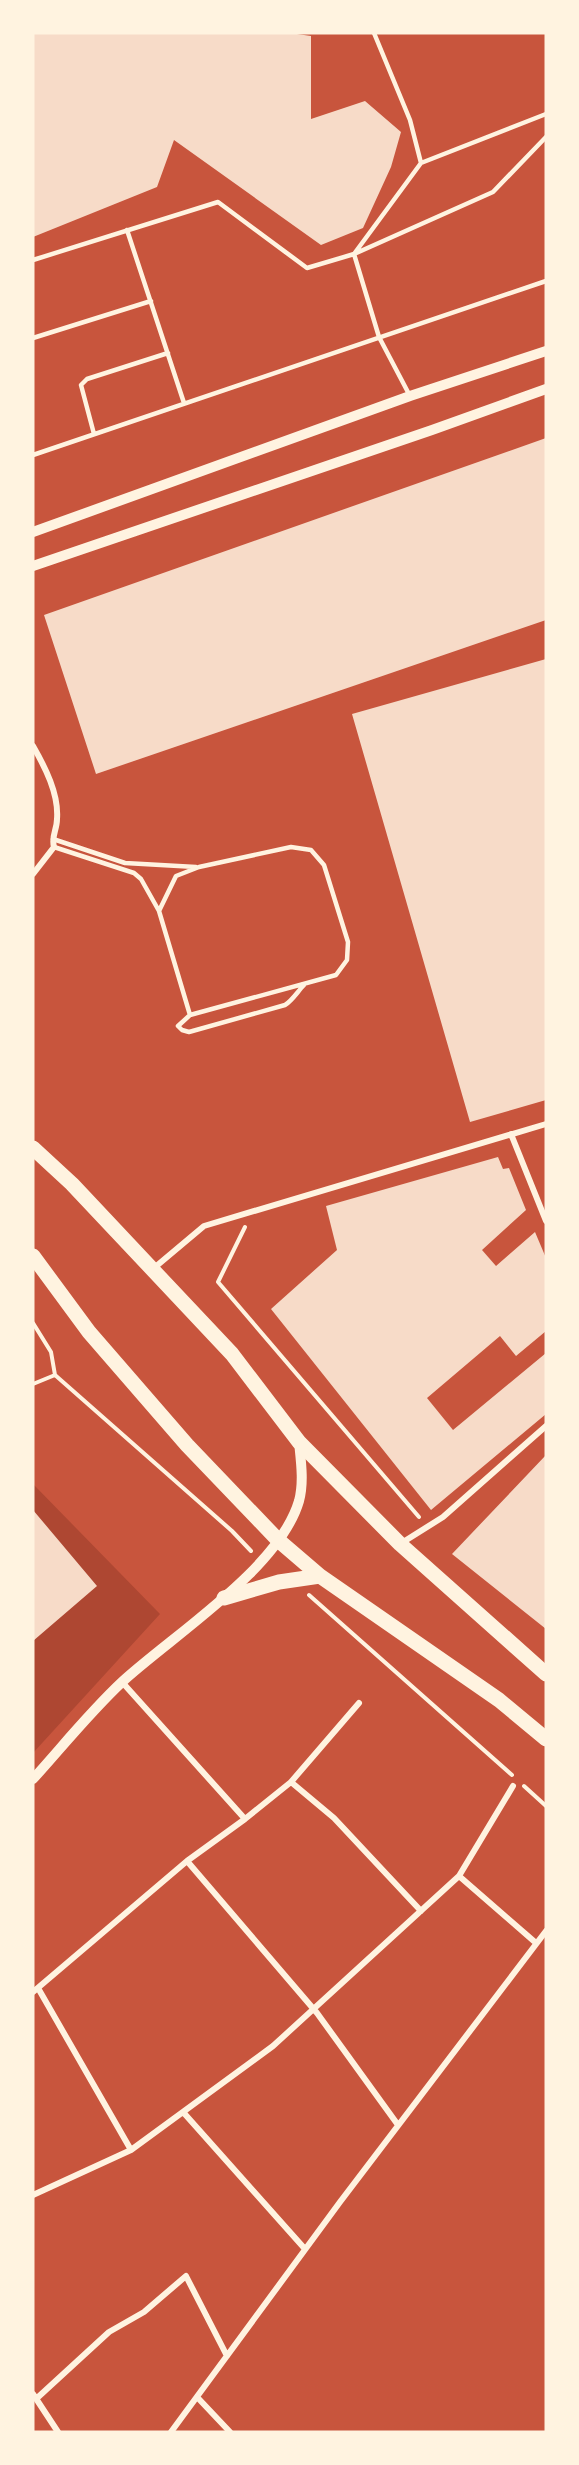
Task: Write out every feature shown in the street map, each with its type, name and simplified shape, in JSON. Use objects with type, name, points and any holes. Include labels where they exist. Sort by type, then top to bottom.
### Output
[{"type":"main road","points":[[33,1148],[72,1184],[232,1354],[298,1442],[400,1544],[546,1674]]},
{"type":"main road","points":[[33,1256],[104,1349],[187,1445],[279,1540],[320,1576],[499,1700],[546,1739]]},
{"type":"main road","points":[[224,1598],[279,1582],[320,1576]]},
{"type":"street","points":[[33,532],[410,396],[546,351]]},
{"type":"street","points":[[33,566],[546,389]]},
{"type":"street","points":[[33,746],[45,766],[55,798],[57,819],[52,838],[54,847],[33,874]]},
{"type":"street","points":[[152,1269],[204,1226],[546,1124]]},
{"type":"street","points":[[512,1134],[546,1221]]},
{"type":"street","points":[[400,1544],[443,1516],[546,1426]]},
{"type":"street","points":[[33,1779],[122,1682],[224,1598],[279,1540],[298,1504],[302,1490],[298,1442]]},
{"type":"street","points":[[122,1682],[245,1819]]},
{"type":"street","points":[[131,2151],[35,1990],[186,1861],[245,1819],[291,1782],[359,1703]]},
{"type":"street","points":[[291,1782],[334,1818],[421,1911]]},
{"type":"street","points":[[33,2195],[131,2151],[273,2046],[459,1876],[513,1786]]},
{"type":"street","points":[[186,1861],[314,2008],[398,2125]]},
{"type":"street","points":[[459,1876],[536,1943]]},
{"type":"street","points":[[171,2432],[305,2249],[546,1931]]},
{"type":"street","points":[[183,2112],[305,2249]]},
{"type":"street","points":[[58,2432],[34,2397],[109,2332],[144,2312],[186,2276],[227,2356]]},
{"type":"street","points":[[197,2397],[230,2432]]},
{"type":"lane","points":[[374,33],[410,120],[421,163]]},
{"type":"lane","points":[[354,254],[421,163],[546,114]]},
{"type":"lane","points":[[33,260],[218,202],[307,268],[354,254],[492,192],[546,137]]},
{"type":"lane","points":[[127,230],[184,403]]},
{"type":"lane","points":[[354,254],[379,337],[410,396]]},
{"type":"lane","points":[[33,455],[546,282]]},
{"type":"lane","points":[[33,338],[151,301]]},
{"type":"lane","points":[[94,434],[81,385],[87,379],[168,353]]},
{"type":"lane","points":[[52,838],[125,863],[199,867]]},
{"type":"lane","points":[[54,847],[134,873],[141,879],[159,911],[190,1015]]},
{"type":"lane","points":[[159,911],[176,876],[199,867],[291,847],[311,850],[324,865],[348,942],[347,960],[336,975],[190,1015],[178,1026],[189,1032],[285,1005],[291,1002],[292,997],[304,985]]},
{"type":"path","points":[[253,1211],[218,1282],[427,1527]]},
{"type":"path","points":[[33,1323],[51,1352],[55,1375],[232,1531]]},
{"type":"path","points":[[33,1384],[55,1375]]},
{"type":"path","points":[[307,1594],[546,1806]]},
{"type":"shaded area","points":[[33,1484],[160,1614],[33,1753]]},
{"type":"building","points":[[33,33],[290,33],[311,36],[311,119],[365,101],[401,132],[391,167],[363,228],[321,245],[174,140],[157,187],[33,237]]},
{"type":"building","points":[[546,438],[546,620],[96,774],[44,615]]},
{"type":"building","points":[[546,659],[546,1100],[470,1122],[352,714]]},
{"type":"building","points":[[498,1157],[503,1169],[509,1168],[526,1210],[482,1250],[496,1266],[535,1232],[546,1258],[546,1331],[516,1356],[500,1336],[427,1398],[453,1430],[546,1353],[546,1414],[431,1510],[271,1309],[337,1250],[326,1206]]},
{"type":"building","points":[[546,1455],[546,1629],[452,1554]]},
{"type":"building","points":[[33,1510],[97,1586],[33,1641]]}]
